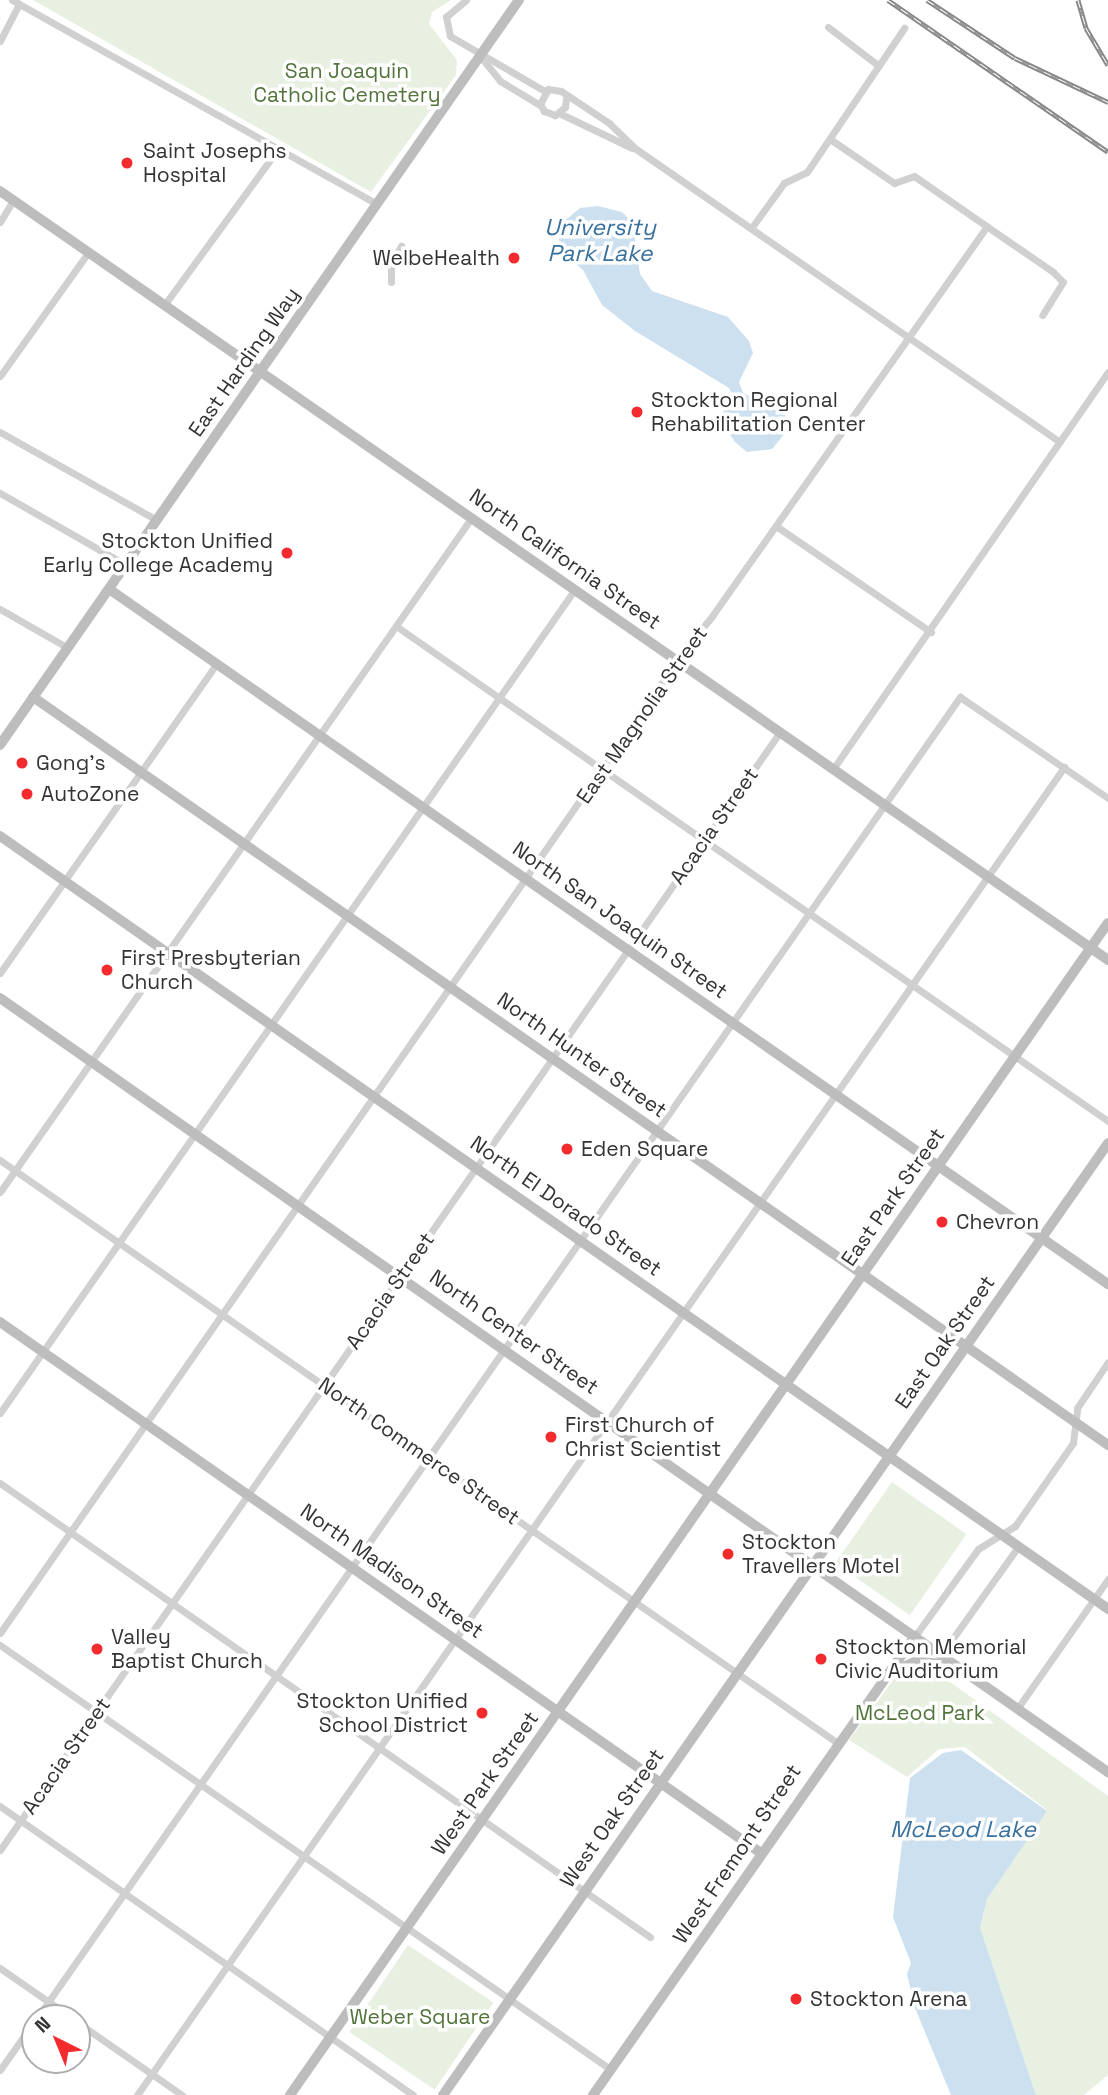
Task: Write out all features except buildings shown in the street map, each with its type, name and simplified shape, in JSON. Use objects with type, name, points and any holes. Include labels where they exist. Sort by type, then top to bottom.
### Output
[{"type":"street","points":[[466,0],[449,12],[446,29],[453,40],[545,91],[557,89],[566,99],[609,124],[636,149]]},
{"type":"street","name":"East Harding Way","points":[[0,745],[519,0]]},
{"type":"street","points":[[0,41],[16,2],[377,204]]},
{"type":"street","points":[[828,27],[879,66]]},
{"type":"street","points":[[752,227],[784,183],[802,177],[904,28]]},
{"type":"street","points":[[480,56],[500,81],[540,105],[547,114],[559,113],[636,149],[1060,442]]},
{"type":"street","points":[[540,105],[545,91]]},
{"type":"street","points":[[559,113],[566,99]]},
{"type":"street","points":[[830,139],[894,183],[914,176],[1063,282],[1042,315]]},
{"type":"street","points":[[165,304],[278,149]]},
{"type":"street","name":"North California Street","points":[[0,191],[1108,960]]},
{"type":"street","points":[[0,222],[13,200]]},
{"type":"street","name":"East Magnolia Street","points":[[0,1633],[528,880],[601,769],[987,226]]},
{"type":"street","points":[[391,282],[391,264],[401,246]]},
{"type":"street","points":[[0,376],[89,251]]},
{"type":"street","points":[[833,769],[931,632],[1108,372]]},
{"type":"street","points":[[0,432],[158,520]]},
{"type":"street","points":[[0,493],[126,565]]},
{"type":"street","points":[[0,1192],[472,517]]},
{"type":"street","points":[[776,526],[931,632]]},
{"type":"street","name":"North San Joaquin Street","points":[[109,589],[1108,1284]]},
{"type":"street","points":[[0,1413],[575,589]]},
{"type":"street","points":[[0,609],[68,648]]},
{"type":"street","points":[[396,626],[1108,1121]]},
{"type":"street","points":[[0,973],[217,663]]},
{"type":"street","points":[[48,2002],[960,696],[1108,799]]},
{"type":"street","name":"North Hunter Street","points":[[33,697],[1108,1446]]},
{"type":"street","name":"Acacia Street","points":[[0,1850],[780,732]]},
{"type":"street","points":[[137,2095],[1064,768]]},
{"type":"street","name":"North El Dorado Street","points":[[0,836],[786,1383],[999,1536],[1108,1609]]},
{"type":"street","name":"East Park Street","points":[[710,1493],[1108,923]]},
{"type":"street","name":"North Center Street","points":[[0,998],[1108,1772]]},
{"type":"street","name":"East Oak Street","points":[[813,1564],[1108,1143]]},
{"type":"street","name":"North Commerce Street","points":[[0,1160],[836,1742]]},
{"type":"street","name":"North Madison Street","points":[[0,1322],[761,1853]]},
{"type":"street","points":[[915,1636],[978,1549],[1015,1526],[1073,1443],[1080,1403],[1108,1362]]},
{"type":"street","points":[[0,1483],[650,1937]]},
{"type":"street","name":"West Park Street","points":[[290,2095],[710,1493]]},
{"type":"street","points":[[942,1655],[1017,1548]]},
{"type":"street","name":"West Oak Street","points":[[443,2095],[813,1564]]},
{"type":"street","points":[[1017,1709],[1108,1579]]},
{"type":"street","name":"West Fremont Street","points":[[593,2095],[836,1742],[915,1636]]},
{"type":"street","points":[[0,1645],[610,2069]]},
{"type":"street","points":[[887,1674],[917,1661],[958,1667]]},
{"type":"street","points":[[0,1806],[413,2095]]},
{"type":"street","points":[[0,1968],[51,2004]]},
{"type":"street","points":[[91,2032],[182,2095]]},
{"type":"street","points":[[0,2070],[21,2040]]},
{"type":"green space","name":"San Joaquin Catholic Cemetery","points":[[33,0],[451,0],[432,12],[429,24],[457,60],[456,75],[371,192]]},
{"type":"green space","points":[[892,1482],[967,1534],[910,1615],[835,1563]]},
{"type":"green space","name":"McLeod Park","points":[[925,1664],[1108,1796],[1108,2075],[1084,2095],[1036,2095],[980,1928],[987,1899],[1047,1810],[965,1747],[939,1749],[907,1777],[849,1740],[897,1675]]},
{"type":"green space","name":"Weber Square","points":[[408,1945],[493,2003],[435,2090],[349,2032]]},
{"type":"water","name":"University Park Lake","points":[[598,206],[622,212],[633,223],[640,274],[652,291],[728,317],[749,341],[753,353],[739,382],[743,393],[785,415],[791,426],[772,449],[747,452],[735,442],[722,423],[721,415],[733,396],[729,388],[635,331],[602,305],[583,270],[564,254],[557,234],[563,222],[580,208]]},
{"type":"water","name":"McLeod Lake","points":[[961,1750],[1047,1811],[987,1899],[980,1928],[1036,2095],[951,2095],[915,2008],[907,1974],[911,1963],[893,1917],[910,1778],[943,1753]]},
{"type":"railway","points":[[888,0],[1108,152]]},
{"type":"railway","points":[[927,0],[1015,58],[1108,102]]},
{"type":"railway","points":[[1078,0],[1086,28],[1108,65]]},
{"type":"place","name":"Saint Josephs Hospital","points":[[127,163]]},
{"type":"place","name":"WelbeHealth","points":[[514,258]]},
{"type":"place","name":"Stockton Regional Rehabilitation Center","points":[[637,412]]},
{"type":"place","name":"Stockton Unified Early College Academy","points":[[287,553]]},
{"type":"place","name":"Gong's","points":[[22,763]]},
{"type":"place","name":"AutoZone","points":[[27,794]]},
{"type":"place","name":"First Presbyterian Church","points":[[107,970]]},
{"type":"place","name":"Eden Square","points":[[567,1149]]},
{"type":"place","name":"Chevron","points":[[942,1222]]},
{"type":"place","name":"First Church of Christ Scientist","points":[[551,1437]]},
{"type":"place","name":"Stockton Travellers Motel","points":[[728,1554]]},
{"type":"place","name":"Valley Baptist Church","points":[[97,1649]]},
{"type":"place","name":"Stockton Memorial Civic Auditorium","points":[[821,1659]]},
{"type":"place","name":"Stockton Unified School District","points":[[482,1713]]},
{"type":"place","name":"Stockton Arena","points":[[796,1999]]}]
